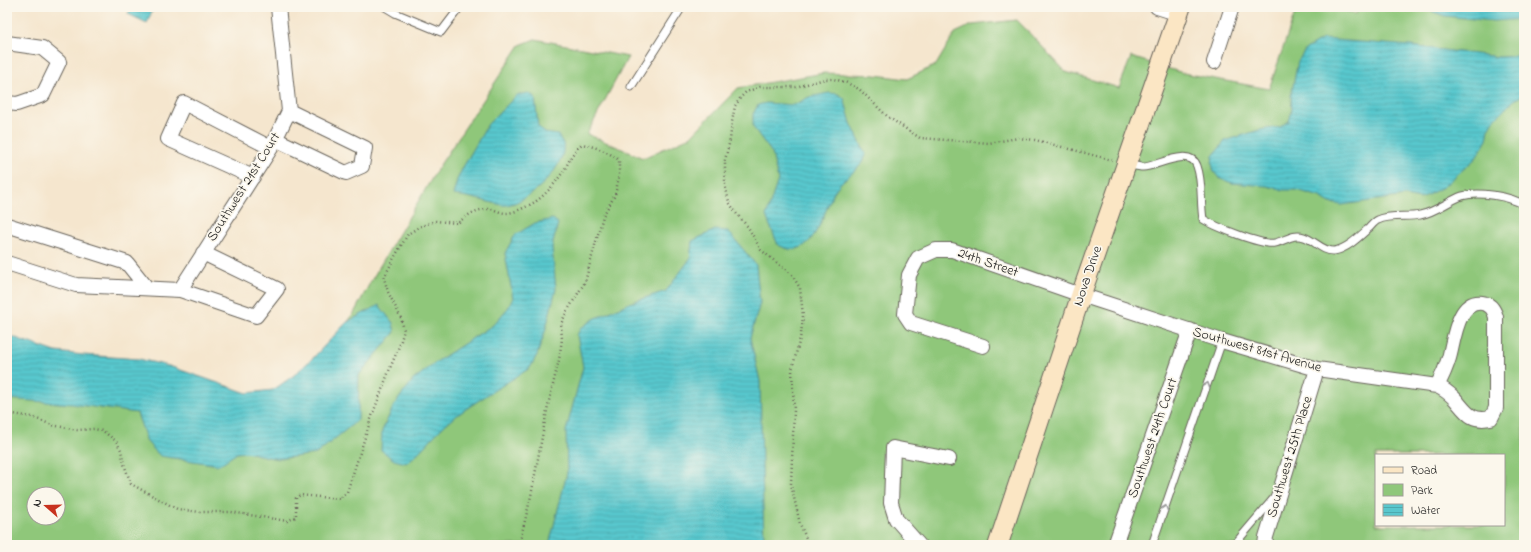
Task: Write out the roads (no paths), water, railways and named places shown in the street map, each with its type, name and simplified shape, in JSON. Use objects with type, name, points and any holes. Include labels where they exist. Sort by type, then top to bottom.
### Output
[{"type":"street","points":[[253,177],[168,138],[184,103],[273,144],[346,173],[362,166],[365,148],[289,110],[278,7]]},
{"type":"street","points":[[1157,7],[1180,10]]},
{"type":"street","points":[[1214,62],[1232,7]]},
{"type":"street","name":"Nova Drive","points":[[998,545],[1082,295],[1122,163],[1180,10]]},
{"type":"street","points":[[7,43],[42,48],[59,62],[43,96],[17,104],[7,103]]},
{"type":"street","name":"Southwest 21st Court","points":[[180,290],[273,144],[289,110]]},
{"type":"street","points":[[7,225],[127,263],[147,288]]},
{"type":"street","name":"24th Street","points":[[983,346],[911,324],[905,314],[909,275],[918,258],[936,250],[952,250],[1082,295]]},
{"type":"street","points":[[7,263],[76,285],[180,290],[256,316],[277,289],[203,254]]},
{"type":"street","name":"Southwest 81st Avenue","points":[[1082,295],[1222,341],[1317,369],[1436,386],[1446,391],[1465,413],[1473,418],[1482,420],[1491,418],[1496,408],[1496,317],[1494,310],[1489,305],[1476,303],[1464,310],[1457,326],[1449,359],[1436,386]]},
{"type":"street","name":"Southwest 24th Court","points":[[1115,545],[1190,330]]},
{"type":"street","name":"Southwest 25th Place","points":[[1265,545],[1266,537],[1317,369]]},
{"type":"street","points":[[918,545],[896,520],[891,503],[894,448],[949,459]]},
{"type":"lane","points":[[386,7],[395,13],[440,32],[460,7]]},
{"type":"lane","points":[[631,87],[682,7]]},
{"type":"lane","points":[[1122,163],[1142,167],[1153,165],[1168,159],[1184,157],[1191,159],[1197,164],[1201,181],[1201,207],[1203,219],[1212,225],[1266,243],[1275,243],[1293,236],[1304,237],[1323,248],[1333,251],[1346,246],[1378,220],[1397,216],[1420,215],[1431,212],[1463,196],[1487,194],[1502,196],[1524,205]]},
{"type":"lane","points":[[1152,545],[1222,341]]},
{"type":"lane","points":[[1234,545],[1280,491]]},
{"type":"water","points":[[131,7],[154,7],[147,23],[128,14]]},
{"type":"water","points":[[1419,7],[1524,7],[1524,19],[1493,21],[1445,16]]},
{"type":"water","points":[[1323,39],[1411,46],[1500,57],[1524,55],[1524,94],[1513,101],[1495,119],[1489,129],[1487,140],[1476,158],[1443,187],[1420,199],[1405,196],[1342,205],[1330,203],[1320,197],[1297,190],[1283,190],[1267,186],[1232,183],[1219,178],[1214,172],[1212,164],[1213,156],[1225,141],[1259,130],[1280,127],[1289,121],[1292,110],[1291,96],[1298,61],[1306,49]]},
{"type":"water","points":[[528,93],[535,97],[538,126],[545,133],[558,135],[563,143],[563,152],[553,172],[545,182],[535,190],[516,202],[507,205],[453,195],[462,169],[488,124],[517,95]]},
{"type":"water","points":[[829,93],[838,94],[844,98],[851,123],[866,155],[864,161],[839,184],[820,224],[810,240],[804,246],[796,249],[789,249],[778,245],[766,216],[778,180],[772,153],[753,127],[753,114],[758,105],[766,103],[794,105],[809,97]]},
{"type":"water","points":[[553,219],[558,223],[552,247],[556,289],[545,332],[537,355],[530,368],[452,419],[406,463],[394,460],[381,450],[382,431],[394,405],[413,380],[439,360],[493,325],[508,308],[513,298],[505,253],[515,235],[535,223]]},
{"type":"water","points":[[715,230],[728,231],[756,265],[760,303],[750,338],[760,381],[764,545],[549,545],[567,473],[566,431],[583,367],[577,335],[581,328],[594,319],[629,303],[666,291],[690,259],[692,241]]},
{"type":"water","points":[[379,305],[393,323],[395,332],[359,375],[358,420],[316,454],[277,459],[246,452],[237,453],[219,465],[160,456],[147,442],[137,413],[72,404],[7,399],[7,335],[56,352],[139,359],[169,366],[247,393],[273,390],[293,376],[313,358],[347,322]]}]
